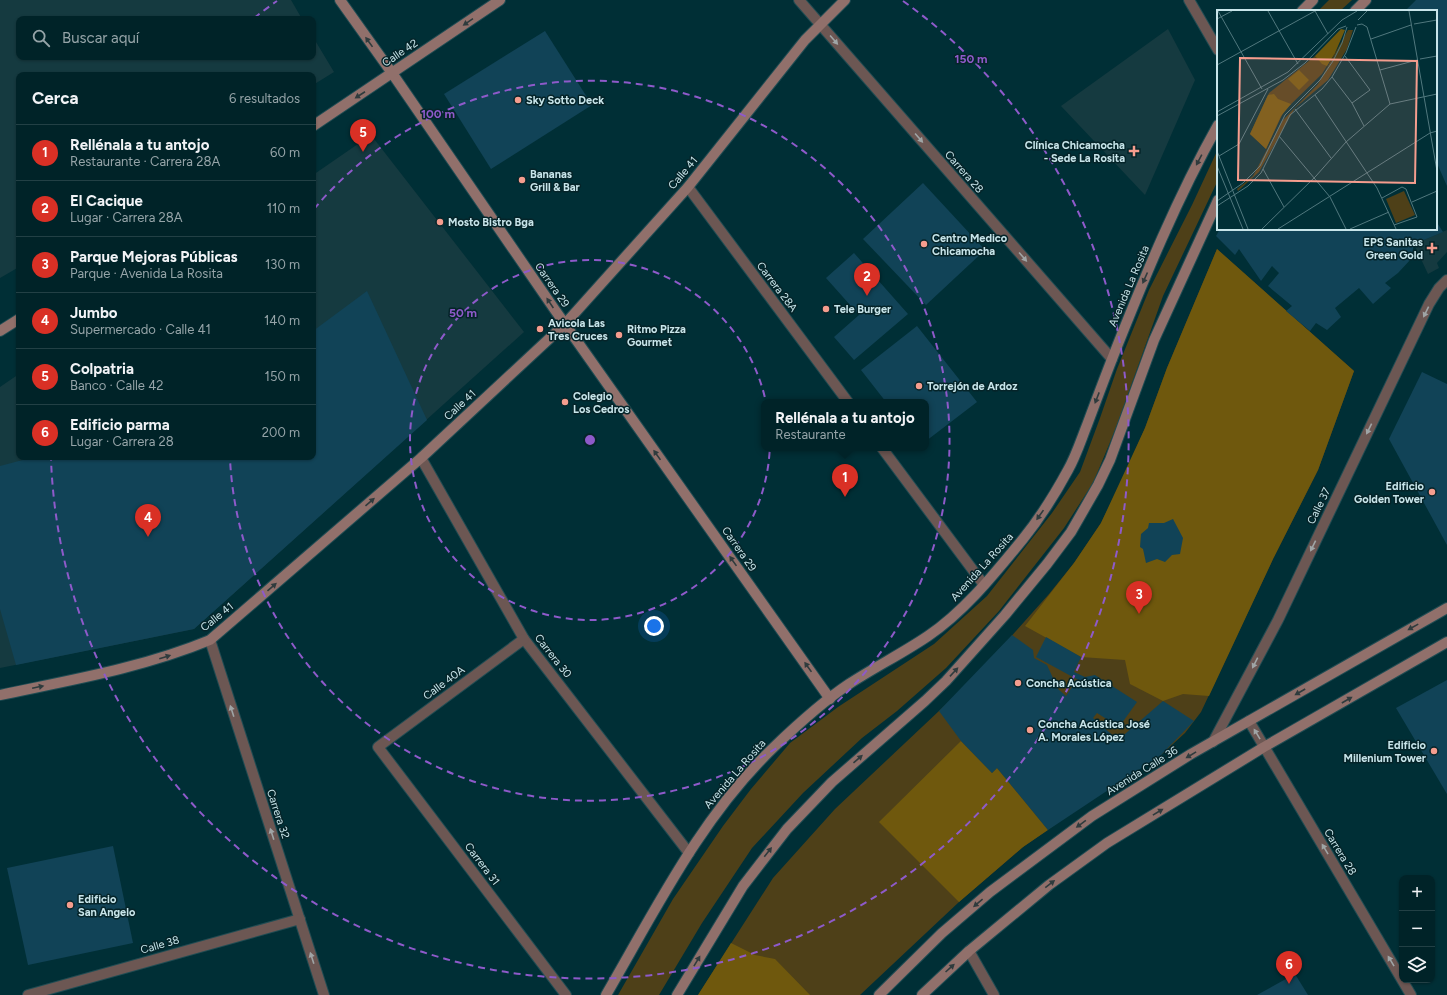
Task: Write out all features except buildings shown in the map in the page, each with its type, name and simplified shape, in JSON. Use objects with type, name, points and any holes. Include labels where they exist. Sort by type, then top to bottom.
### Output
[{"type":"main road","name":"Carrera 29","points":[[340,0],[565,324],[830,698]]},
{"type":"main road","name":"Calle 42","points":[[316,124],[500,0]]},
{"type":"main road","name":"Calle 41","points":[[0,695],[140,664],[184,651],[210,640],[421,458],[565,324],[688,187],[805,40],[845,0]]},
{"type":"main road","points":[[1303,10],[1313,0]]},
{"type":"main road","points":[[1356,10],[1366,0]]},
{"type":"main road","name":"Avenida La Rosita","points":[[606,995],[689,852],[712,817],[772,749],[830,698],[929,635],[954,614],[984,585],[1025,537],[1052,498],[1066,474],[1080,444],[1141,285],[1187,183],[1217,127]]},
{"type":"main road","points":[[677,995],[743,886],[787,829],[832,782],[946,681],[1005,615],[1072,532],[1107,466],[1154,340],[1217,202]]},
{"type":"main road","points":[[0,331],[16,321]]},
{"type":"main road","name":"Avenida Calle 36","points":[[879,995],[942,933],[990,892],[1092,816],[1213,742],[1447,608]]},
{"type":"main road","points":[[922,995],[969,951],[1049,885],[1107,843],[1264,747],[1447,642]]},
{"type":"street","name":"Carrera 28","points":[[799,0],[1112,359]]},
{"type":"street","points":[[1189,0],[1217,48]]},
{"type":"street","name":"Carrera 28A","points":[[688,187],[846,399]]},
{"type":"street","name":"Calle 37","points":[[1213,742],[1278,620],[1429,304],[1447,280]]},
{"type":"street","points":[[884,451],[984,585]]},
{"type":"street","name":"Carrera 30","points":[[421,458],[524,639],[689,852]]},
{"type":"street","name":"Calle 40A","points":[[378,747],[524,639]]},
{"type":"street","name":"Carrera 32","points":[[210,640],[324,995]]},
{"type":"street","name":"Carrera 28","points":[[1249,721],[1410,995]]},
{"type":"street","name":"Carrera 31","points":[[378,747],[566,995]]},
{"type":"street","name":"Calle 38","points":[[28,995],[300,919]]},
{"type":"street","points":[[969,951],[994,995]]},
{"type":"shaded area","points":[[0,0],[291,0],[300,16],[16,16],[16,60],[316,60],[316,42],[334,72],[316,83],[316,72],[16,72],[16,269],[0,278]]},
{"type":"shaded area","points":[[1329,0],[1352,0],[1341,10],[1319,10]]},
{"type":"shaded area","name":"Clínica Chicamocha - Sede La Rosita","points":[[1168,29],[1195,80],[1145,195],[1061,106]]},
{"type":"shaded area","points":[[371,135],[524,332],[194,629],[0,668],[0,387],[16,376],[16,460],[316,460],[316,173]]},
{"type":"shaded area","points":[[1217,151],[1217,182],[1163,296],[1116,428],[1093,483],[1064,528],[999,611],[946,668],[897,711],[862,738],[803,793],[752,848],[702,923],[659,995],[618,995],[673,899],[723,826],[751,789],[790,743],[838,707],[934,644],[987,596],[1052,513],[1080,472],[1117,369],[1149,290],[1192,205]]},
{"type":"shaded area","name":"EPS Sanitas Green Gold","points":[[1447,230],[1447,252],[1437,263],[1439,268],[1428,274],[1414,244]]},
{"type":"shaded area","points":[[1217,249],[1354,371],[1318,470],[1273,559],[1201,712],[1185,733],[1162,754],[1089,801],[1023,847],[959,902],[860,995],[698,995],[773,878],[835,809],[957,694],[1049,594],[1074,563],[1101,523],[1122,480],[1145,428],[1167,368]]},
{"type":"shaded area","points":[[1217,249],[1354,371],[1318,470],[1273,559],[1209,696],[1183,694],[1163,701],[1130,684],[1125,660],[1081,657],[1025,626],[1074,563],[1101,523],[1145,428],[1167,368]]},
{"type":"shaded area","points":[[961,741],[992,773],[997,768],[1048,830],[1023,847],[959,902],[879,822]]},
{"type":"shaded area","points":[[731,943],[755,955],[775,959],[810,995],[698,995]]},
{"type":"place","name":"Sky Sotto Deck","points":[[518,100]]},
{"type":"place","name":"Clínica Chicamocha - Sede La Rosita","points":[[1134,151]]},
{"type":"place","name":"Colpatria","points":[[363,152]]},
{"type":"place","name":"Bananas Grill & Bar","points":[[522,180]]},
{"type":"place","name":"Mosto Bistro Bga","points":[[440,222]]},
{"type":"place","name":"Centro Medico Chicamocha","points":[[924,244]]},
{"type":"place","name":"EPS Sanitas Green Gold","points":[[1432,248]]},
{"type":"place","name":"El Cacique","points":[[867,296]]},
{"type":"place","name":"Tele Burger","points":[[826,309]]},
{"type":"place","name":"Avicola Las Tres Cruces","points":[[540,329]]},
{"type":"place","name":"Ritmo Pizza Gourmet","points":[[619,335]]},
{"type":"place","name":"Torrejón de Ardoz","points":[[919,386]]},
{"type":"place","name":"Colegio Los Cedros","points":[[565,402]]},
{"type":"place","name":"Edificio Golden Tower","points":[[1432,492]]},
{"type":"place","name":"Rellénala a tu antojo","points":[[845,497]]},
{"type":"place","name":"Jumbo","points":[[148,537]]},
{"type":"place","name":"Parque Mejoras Públicas","points":[[1139,614]]},
{"type":"place","name":"Concha Acústica","points":[[1018,683]]},
{"type":"place","name":"Concha Acústica José A. Morales López","points":[[1030,730]]},
{"type":"place","name":"Edificio Millenium Tower","points":[[1434,751]]},
{"type":"place","name":"Edificio San Angelo","points":[[70,905]]},
{"type":"place","name":"Edificio parma","points":[[1289,984]]}]
